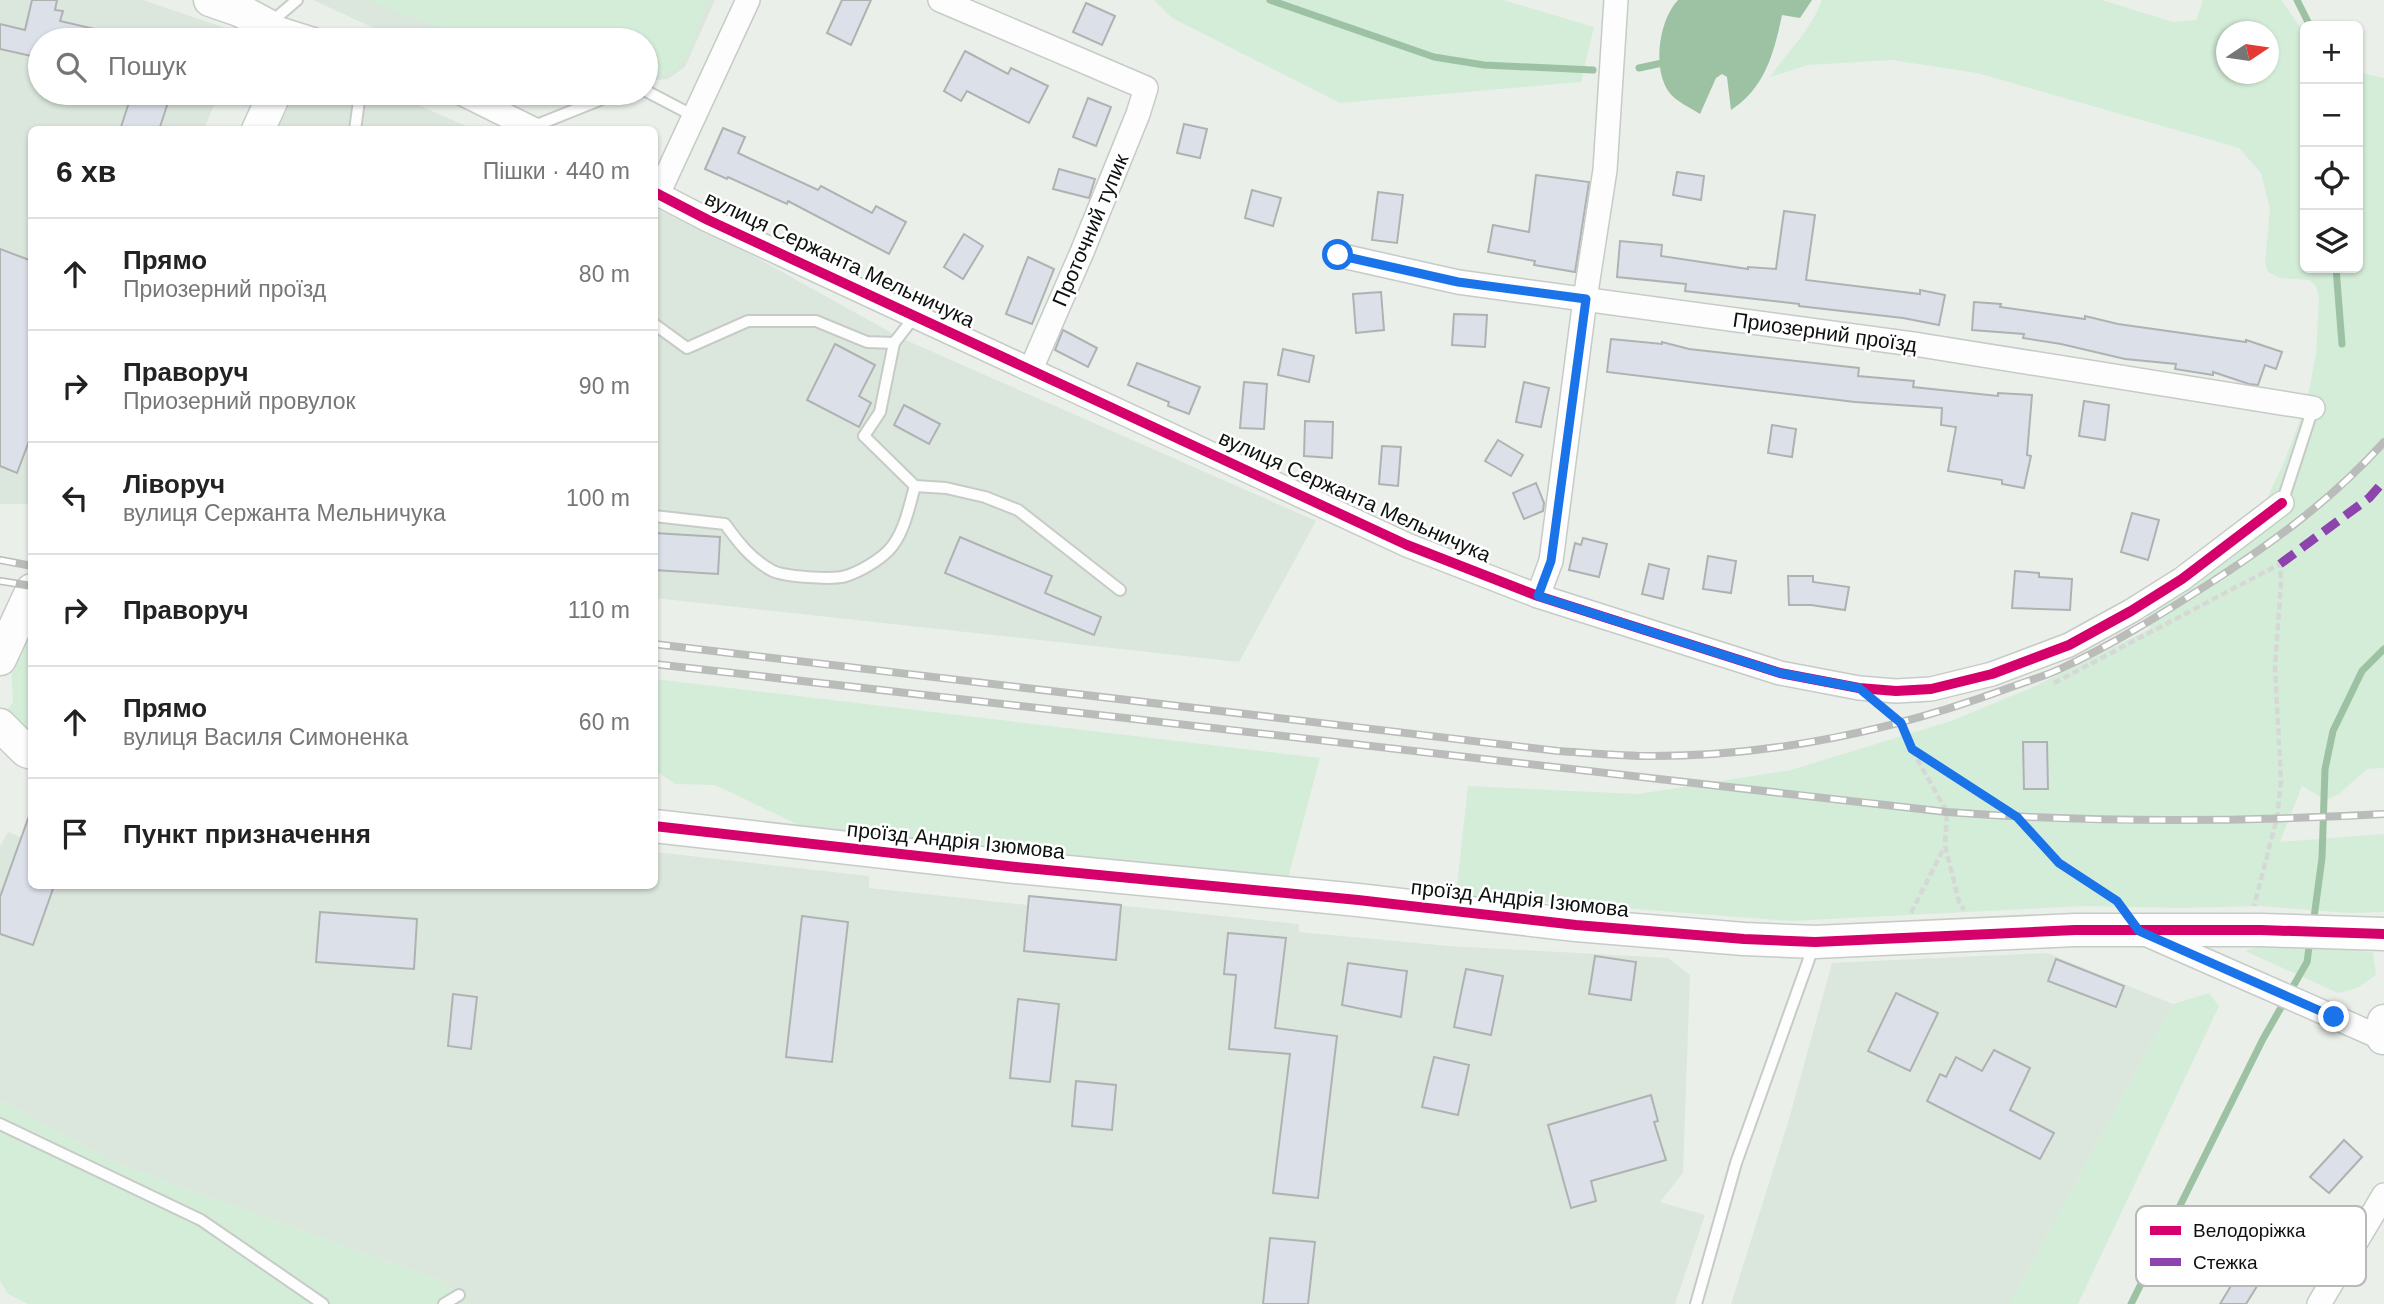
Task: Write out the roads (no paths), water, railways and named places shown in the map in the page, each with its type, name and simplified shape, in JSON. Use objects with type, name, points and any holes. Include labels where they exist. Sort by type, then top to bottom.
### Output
[{"type":"street","points":[[210,0],[239,10],[266,28]]},
{"type":"street","points":[[658,191],[748,0]]},
{"type":"street","name":"Проточний тупик","points":[[940,0],[1146,88],[1092,227],[1031,369]]},
{"type":"street","points":[[1538,596],[1551,561],[1605,170],[1616,0]]},
{"type":"street","points":[[260,126],[269,105]]},
{"type":"street","points":[[486,105],[529,126]]},
{"type":"street","name":"вулиця Сержанта Мельничука","points":[[658,196],[1407,545],[1538,596],[1780,673],[1859,688],[1896,691],[1931,689],[1992,674],[2069,645],[2182,579],[2282,503]]},
{"type":"street","name":"Приозерний проїзд","points":[[1338,255],[1458,282],[1920,345],[2313,408]]},
{"type":"street","points":[[0,659],[28,599]]},
{"type":"street","points":[[0,725],[28,752]]},
{"type":"street","name":"проїзд Андрія Ізюмова","points":[[658,826],[1016,867],[1358,900],[1576,925],[1815,942],[2076,930],[2377,933]]},
{"type":"street","points":[[2139,931],[2334,1017],[2384,1033]]},
{"type":"street","points":[[2366,1225],[2384,1195]]},
{"type":"street","points":[[2319,1304],[2330,1286]]},
{"type":"lane","points":[[275,28],[298,0]]},
{"type":"lane","points":[[658,97],[692,115]]},
{"type":"lane","points":[[356,126],[358,105]]},
{"type":"lane","points":[[538,126],[588,105]]},
{"type":"lane","points":[[915,316],[894,342],[880,412],[864,436],[915,486],[946,488],[985,497],[1018,510],[1121,590]]},
{"type":"lane","points":[[658,327],[687,348],[748,321],[816,321],[867,342],[894,342]]},
{"type":"lane","points":[[2282,503],[2313,408]]},
{"type":"lane","points":[[658,516],[725,524],[741,547],[773,571],[806,576],[844,577],[889,551],[900,532],[915,486]]},
{"type":"lane","points":[[1696,1304],[1736,1163],[1815,942]]},
{"type":"lane","points":[[0,1124],[201,1220],[323,1304]]},
{"type":"lane","points":[[444,1304],[459,1295]]},
{"type":"waterway","points":[[1270,0],[1434,57],[1484,65],[1593,70]]},
{"type":"waterway","points":[[2297,0],[2308,21]]},
{"type":"waterway","points":[[1639,68],[1667,62]]},
{"type":"waterway","points":[[2336,273],[2342,344]]},
{"type":"waterway","points":[[2313,925],[2322,858],[2325,769],[2333,731],[2362,671],[2384,649]]},
{"type":"waterway","points":[[2180,1206],[2263,1039],[2307,962],[2310,940]]},
{"type":"waterway","points":[[2131,1304],[2140,1286]]},
{"type":"railway","points":[[658,644],[1558,751],[1653,756],[1698,755],[1788,746],[1877,728],[1964,704],[2054,672],[2079,660],[2154,618],[2254,553],[2300,520],[2344,483],[2384,442]]},
{"type":"railway","points":[[0,560],[28,565]]},
{"type":"railway","points":[[0,581],[28,585]]},
{"type":"railway","points":[[658,664],[1947,812],[2165,820],[2384,814]]}]
